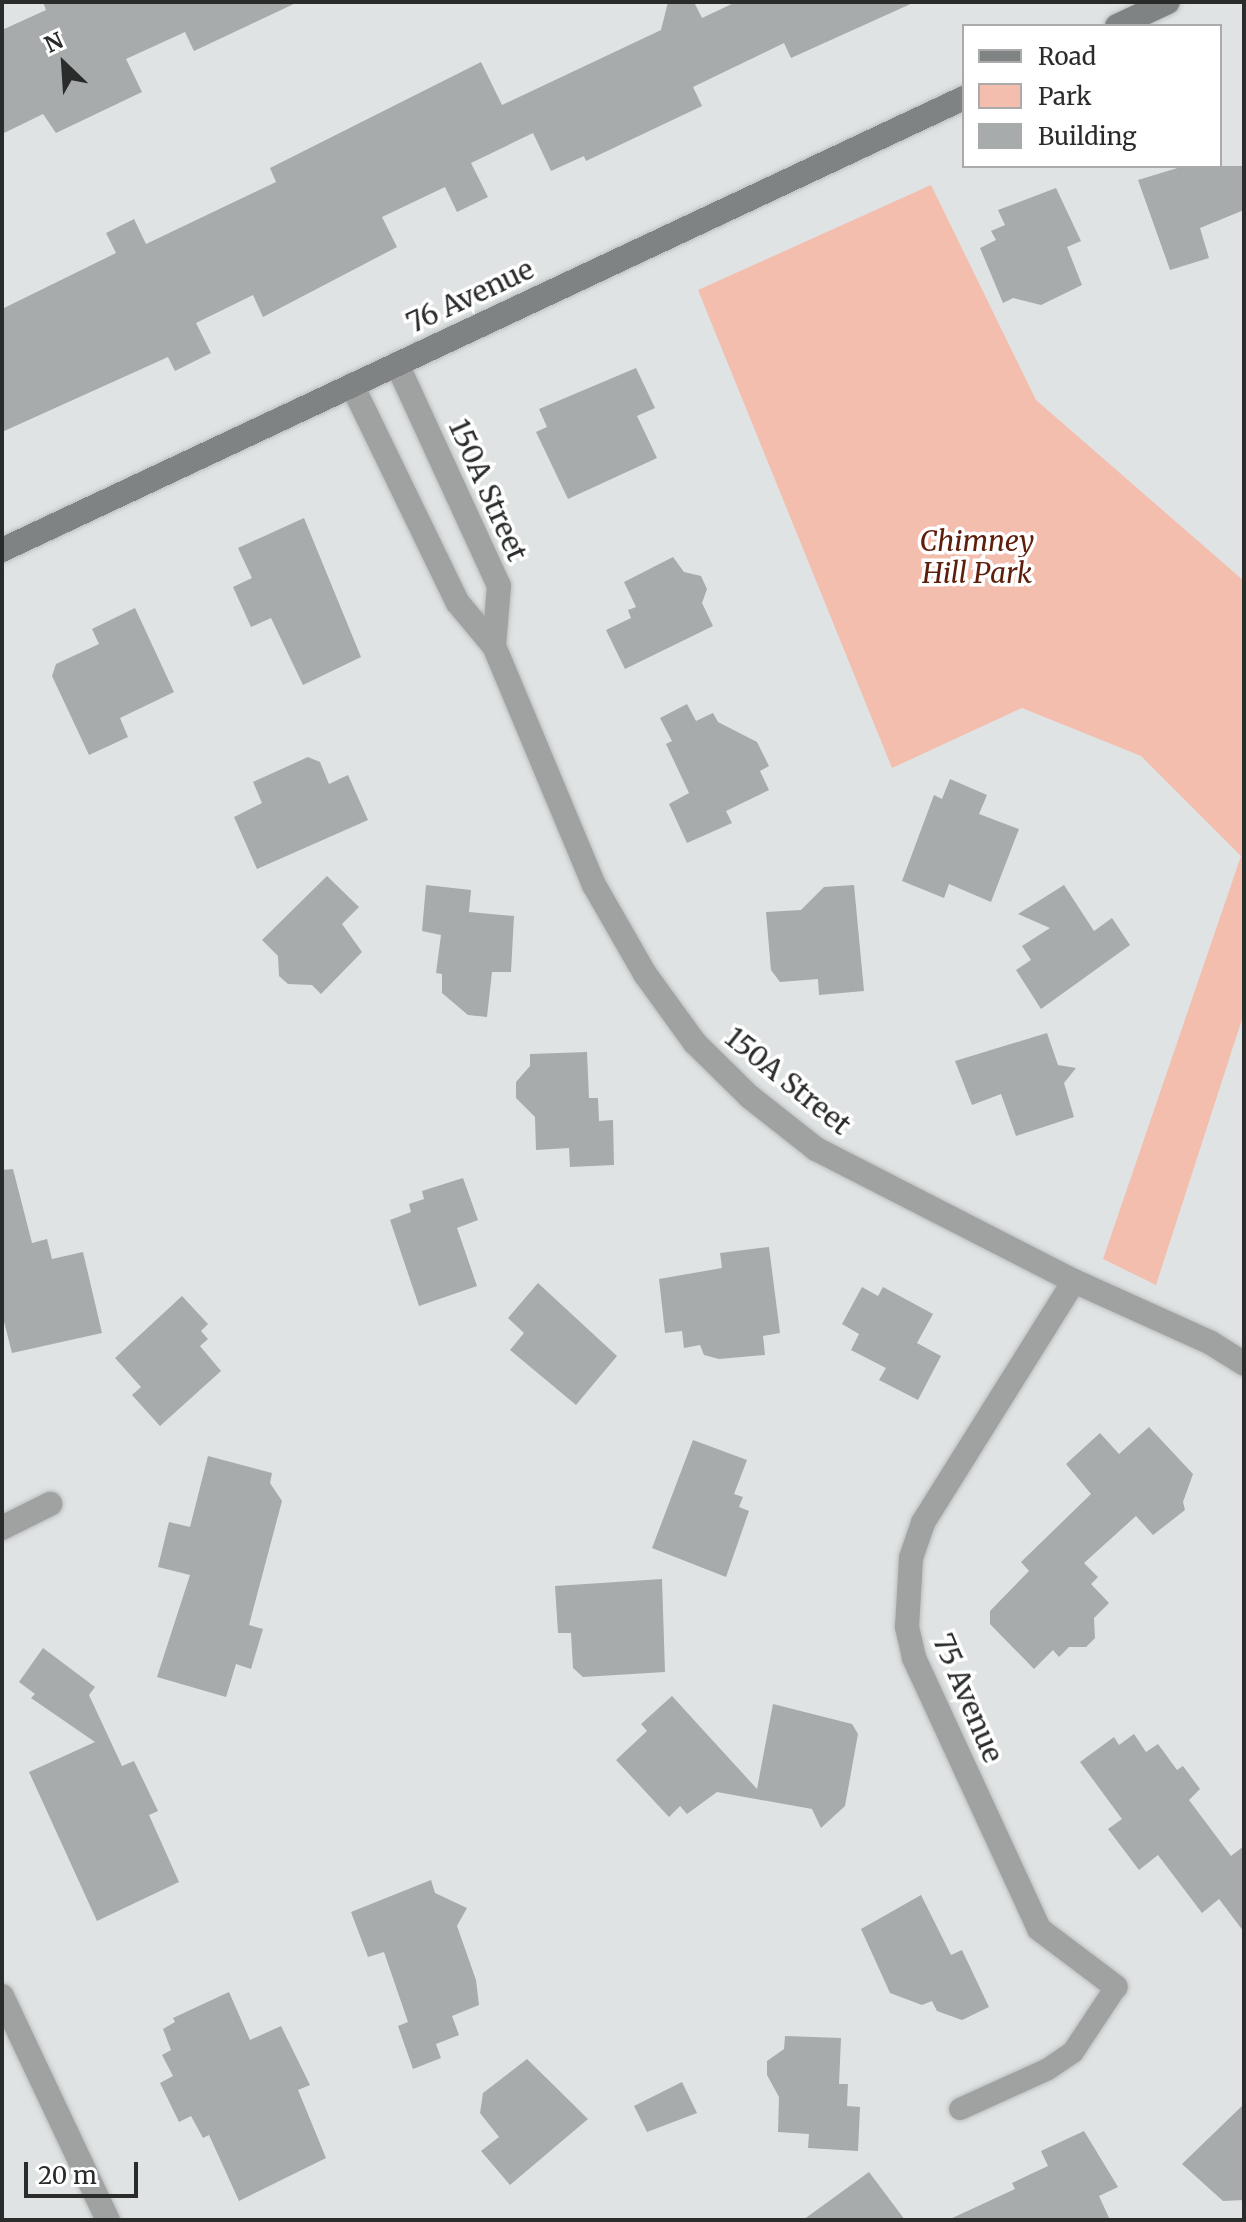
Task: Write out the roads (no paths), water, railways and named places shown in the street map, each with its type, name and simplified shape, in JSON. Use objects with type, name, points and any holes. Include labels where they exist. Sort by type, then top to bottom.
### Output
[{"type":"street","points":[[1121,24],[1168,2]]},
{"type":"street","name":"76 Avenue","points":[[2,550],[962,99]]},
{"type":"street","name":"150A Street","points":[[397,364],[499,586],[494,646]]},
{"type":"street","name":"150A Street","points":[[352,385],[444,578],[494,646],[594,885],[645,974],[695,1043],[750,1097],[816,1149],[1074,1281],[1211,1343],[1244,1364]]},
{"type":"street","name":"75 Avenue","points":[[1074,1281],[923,1523],[911,1558],[907,1627],[914,1658],[1039,1929],[1116,1987]]},
{"type":"street","points":[[2,1528],[50,1504]]},
{"type":"street","points":[[2,1996],[108,2220]]},
{"type":"lane","points":[[960,2109],[1048,2069],[1073,2052],[1116,1987]]},
{"type":"park label","name":"Chimney Hill Park","points":[[977,557]]}]
